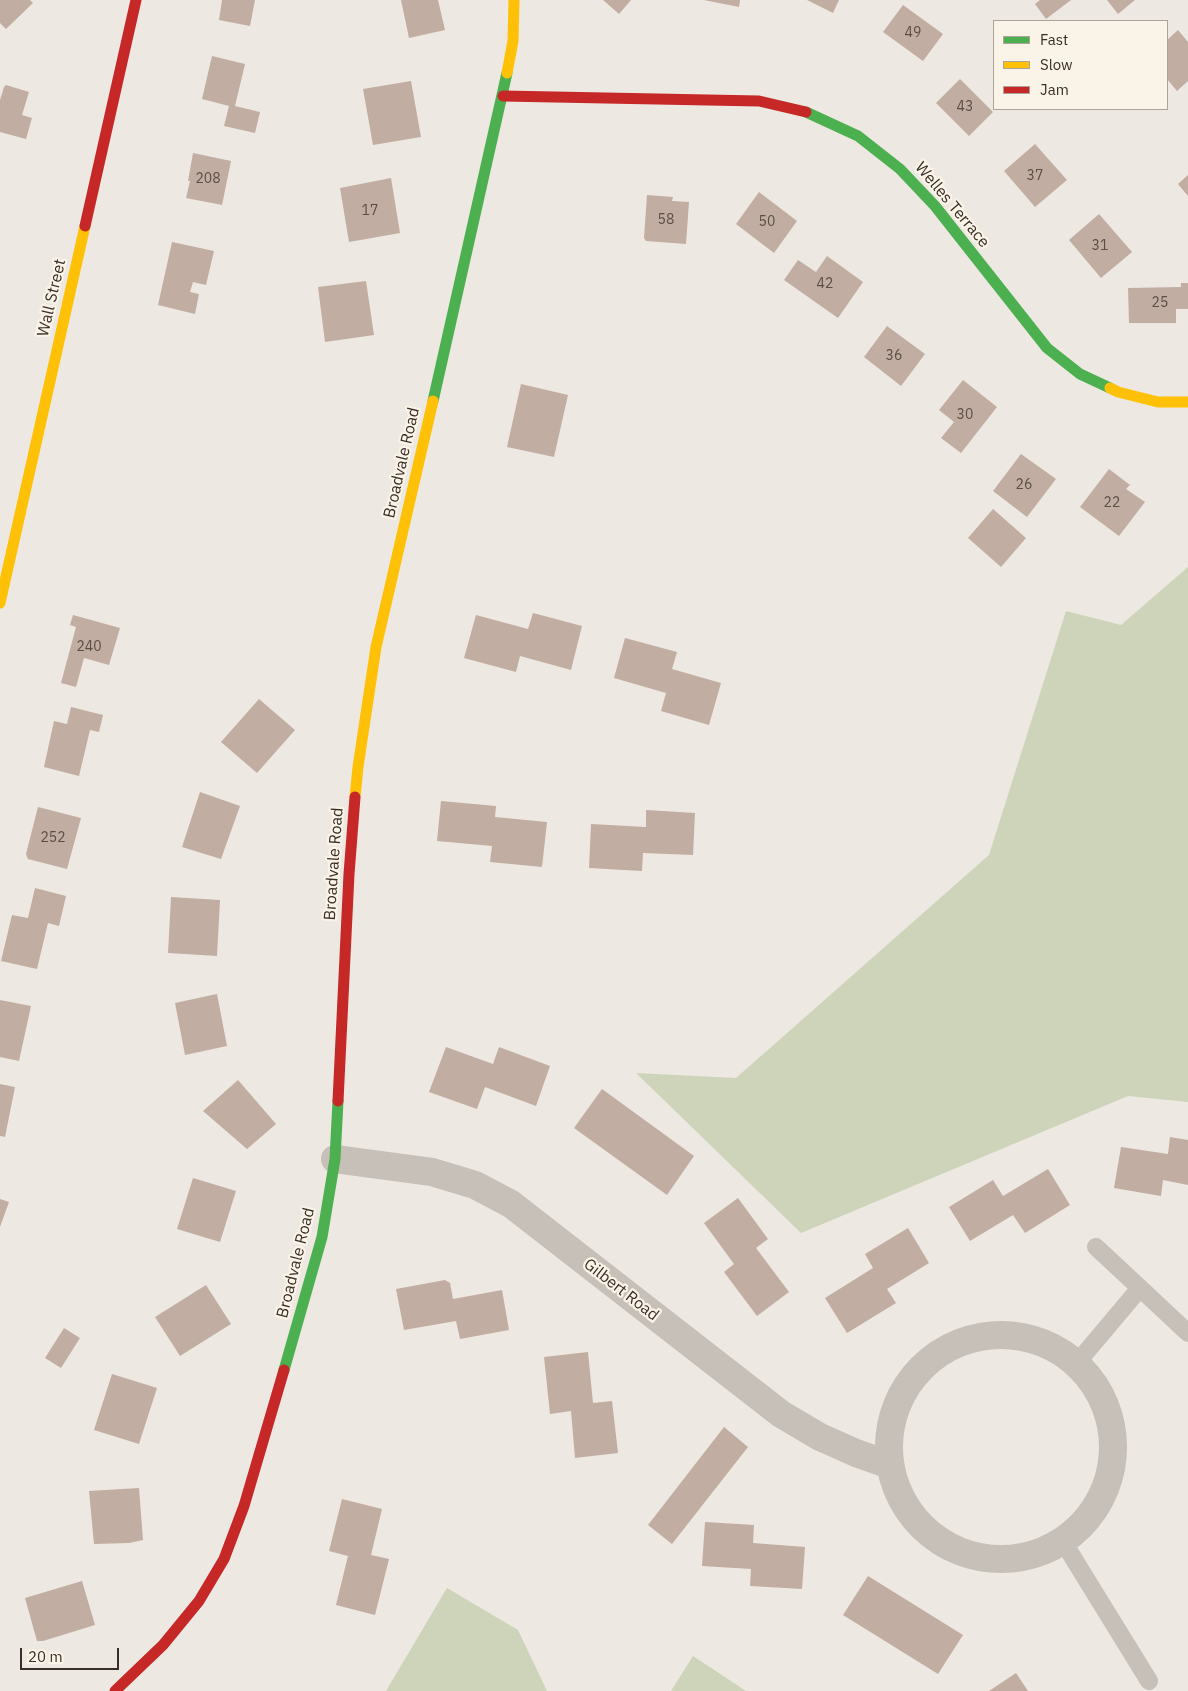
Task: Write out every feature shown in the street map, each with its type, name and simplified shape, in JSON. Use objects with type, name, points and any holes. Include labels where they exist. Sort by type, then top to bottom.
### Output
[{"type":"street","name":"Wall Street","points":[[0,598],[136,0]]},
{"type":"street","name":"Broadvale Road","points":[[115,1691],[163,1645],[199,1601],[224,1559],[244,1506],[322,1236],[335,1159],[350,864],[358,767],[376,647],[503,96],[513,41],[514,0]]},
{"type":"street","name":"Welles Terrace","points":[[503,96],[759,101],[810,113],[858,136],[900,169],[935,206],[1047,348],[1080,374],[1118,392],[1158,402],[1188,402]]},
{"type":"street","name":"Gilbert Road","points":[[335,1159],[432,1172],[475,1185],[511,1204],[781,1414],[820,1437],[890,1465]]},
{"type":"street","points":[[989,1335],[1025,1337],[1059,1350],[1076,1364],[1087,1373],[1106,1404],[1114,1439],[1110,1477],[1094,1512],[1064,1543],[1032,1556],[995,1560],[958,1551],[926,1531],[902,1501],[890,1465],[890,1429],[902,1394],[924,1365],[954,1345],[989,1335]]},
{"type":"lane","points":[[1096,1248],[1188,1333]]},
{"type":"lane","points":[[1076,1364],[1140,1288]]},
{"type":"lane","points":[[1064,1543],[1149,1681]]},
{"type":"green space","points":[[1188,567],[1188,1102],[1128,1096],[801,1233],[636,1073],[736,1078],[989,855],[1066,611],[1121,625]]},
{"type":"green space","points":[[447,1588],[518,1630],[547,1691],[386,1691]]},
{"type":"green space","points":[[693,1656],[746,1691],[671,1691]]},
{"type":"building","points":[[0,0],[30,0],[33,3],[6,29],[0,23]]},
{"type":"building","points":[[222,0],[255,0],[250,26],[219,20]]},
{"type":"building","points":[[401,0],[438,0],[445,30],[409,38]]},
{"type":"building","points":[[603,0],[631,0],[619,14]]},
{"type":"building","points":[[704,0],[740,0],[739,7]]},
{"type":"building","points":[[807,0],[839,0],[833,13]]},
{"type":"building","points":[[1040,0],[1071,0],[1046,19],[1035,4]]},
{"type":"building","points":[[1107,0],[1135,0],[1118,14]]},
{"type":"building","points":[[903,5],[943,34],[923,61],[883,32]]},
{"type":"building","points":[[1178,30],[1188,42],[1188,81],[1177,91],[1168,80],[1168,39]]},
{"type":"building","points":[[212,56],[245,64],[235,106],[260,112],[255,133],[224,126],[229,106],[202,99]]},
{"type":"building","points":[[960,79],[993,112],[969,136],[936,103]]},
{"type":"building","points":[[411,81],[421,137],[373,145],[363,89]]},
{"type":"building","points":[[6,85],[29,92],[22,115],[32,118],[26,139],[0,132],[0,100]]},
{"type":"building","points":[[1035,144],[1067,180],[1035,207],[1004,171]]},
{"type":"building","points":[[193,153],[231,161],[222,205],[186,198]]},
{"type":"building","points":[[1188,175],[1188,196],[1178,184]]},
{"type":"building","points":[[391,178],[400,233],[349,242],[340,188]]},
{"type":"building","points":[[759,192],[797,221],[774,253],[736,224]]},
{"type":"building","points":[[647,195],[673,197],[672,201],[689,202],[686,244],[646,241],[644,238]]},
{"type":"building","points":[[1099,214],[1132,252],[1101,278],[1069,240]]},
{"type":"building","points":[[172,242],[214,251],[206,285],[193,282],[190,292],[199,294],[195,314],[158,305]]},
{"type":"building","points":[[827,256],[863,282],[838,318],[784,280],[798,260],[816,272]]},
{"type":"building","points":[[366,281],[374,335],[325,342],[318,287]]},
{"type":"building","points":[[1181,283],[1188,283],[1188,309],[1176,309],[1176,323],[1129,323],[1128,288],[1181,287]]},
{"type":"building","points":[[887,326],[925,354],[901,386],[864,357]]},
{"type":"building","points":[[963,380],[997,407],[961,453],[941,438],[954,422],[939,410]]},
{"type":"building","points":[[521,384],[568,395],[554,457],[507,447]]},
{"type":"building","points":[[1021,454],[1056,479],[1027,517],[993,491]]},
{"type":"building","points":[[1109,469],[1130,485],[1126,489],[1145,502],[1119,536],[1080,507]]},
{"type":"building","points":[[993,509],[1026,538],[1001,567],[968,538]]},
{"type":"building","points":[[533,613],[582,626],[571,670],[520,656],[516,672],[464,658],[476,615],[528,629]]},
{"type":"building","points":[[73,615],[120,628],[109,665],[84,658],[76,687],[61,683],[76,627],[70,625]]},
{"type":"building","points":[[625,638],[677,652],[672,669],[721,683],[709,725],[661,711],[666,693],[614,678]]},
{"type":"building","points":[[259,699],[295,730],[257,773],[221,742]]},
{"type":"building","points":[[71,707],[103,715],[99,732],[90,730],[79,776],[44,767],[54,721],[67,724]]},
{"type":"building","points":[[200,792],[240,806],[221,859],[182,847]]},
{"type":"building","points":[[441,801],[496,806],[495,817],[547,822],[542,867],[490,862],[492,846],[437,841]]},
{"type":"building","points":[[38,807],[81,818],[67,869],[28,859],[26,854]]},
{"type":"building","points":[[646,810],[695,813],[693,855],[643,853],[642,871],[589,868],[591,824],[646,827]]},
{"type":"building","points":[[35,888],[66,896],[59,926],[48,923],[37,969],[1,961],[12,915],[28,918]]},
{"type":"building","points":[[171,897],[220,900],[217,956],[168,953]]},
{"type":"building","points":[[217,994],[227,1046],[185,1055],[175,1003]]},
{"type":"building","points":[[0,1000],[31,1006],[19,1061],[0,1057]]},
{"type":"building","points":[[446,1047],[493,1064],[499,1047],[550,1066],[536,1106],[485,1087],[477,1109],[429,1092]]},
{"type":"building","points":[[238,1080],[276,1124],[247,1149],[203,1111]]},
{"type":"building","points":[[0,1084],[15,1087],[5,1137],[0,1136]]},
{"type":"building","points":[[602,1089],[694,1156],[667,1195],[574,1128]]},
{"type":"building","points":[[1170,1137],[1188,1140],[1188,1185],[1163,1180],[1161,1196],[1114,1188],[1121,1147],[1168,1154]]},
{"type":"building","points":[[1048,1169],[1070,1205],[1025,1233],[1013,1215],[970,1241],[949,1207],[993,1180],[1003,1196]]},
{"type":"building","points":[[193,1178],[236,1191],[220,1242],[177,1229]]},
{"type":"building","points":[[738,1198],[768,1239],[756,1248],[789,1292],[757,1316],[724,1272],[734,1264],[704,1223]]},
{"type":"building","points":[[0,1199],[9,1202],[0,1227]]},
{"type":"building","points":[[908,1228],[929,1263],[887,1289],[896,1303],[847,1333],[825,1298],[873,1268],[865,1254]]},
{"type":"building","points":[[445,1280],[450,1283],[453,1299],[502,1290],[509,1330],[460,1339],[456,1321],[404,1330],[396,1289]]},
{"type":"building","points":[[206,1285],[231,1324],[180,1356],[155,1317]]},
{"type":"building","points":[[64,1328],[80,1338],[61,1368],[45,1358]]},
{"type":"building","points":[[588,1352],[593,1403],[612,1401],[618,1453],[575,1458],[571,1411],[550,1414],[544,1357]]},
{"type":"building","points":[[112,1374],[157,1388],[139,1444],[94,1430]]},
{"type":"building","points":[[724,1427],[748,1447],[672,1544],[648,1525]]},
{"type":"building","points":[[139,1488],[143,1540],[129,1543],[94,1544],[89,1491]]},
{"type":"building","points":[[342,1499],[382,1509],[371,1555],[389,1559],[375,1615],[336,1605],[348,1556],[329,1551]]},
{"type":"building","points":[[705,1522],[754,1525],[753,1543],[805,1547],[802,1589],[750,1586],[751,1569],[702,1566]]},
{"type":"building","points":[[868,1576],[963,1635],[938,1674],[843,1615]]},
{"type":"building","points":[[82,1581],[95,1625],[43,1641],[37,1641],[25,1598]]},
{"type":"building","points":[[1016,1673],[1028,1691],[989,1691]]},
{"type":"traffic: fast","points":[[433,401],[507,73]]},
{"type":"traffic: fast","points":[[806,112],[858,136],[900,169],[935,206],[1047,348],[1080,374],[1110,388]]},
{"type":"traffic: fast","points":[[284,1370],[322,1237],[335,1159],[338,1101]]},
{"type":"traffic: slow","points":[[507,73],[513,41],[514,0]]},
{"type":"traffic: slow","points":[[0,603],[85,226]]},
{"type":"traffic: slow","points":[[1110,388],[1118,392],[1158,402],[1188,402]]},
{"type":"traffic: slow","points":[[355,797],[376,647],[433,401]]},
{"type":"traffic: jam","points":[[85,226],[136,0]]},
{"type":"traffic: jam","points":[[503,96],[759,101],[806,112]]},
{"type":"traffic: jam","points":[[338,1101],[349,874],[355,797]]},
{"type":"traffic: jam","points":[[115,1691],[163,1645],[199,1601],[224,1559],[244,1506],[284,1370]]}]
